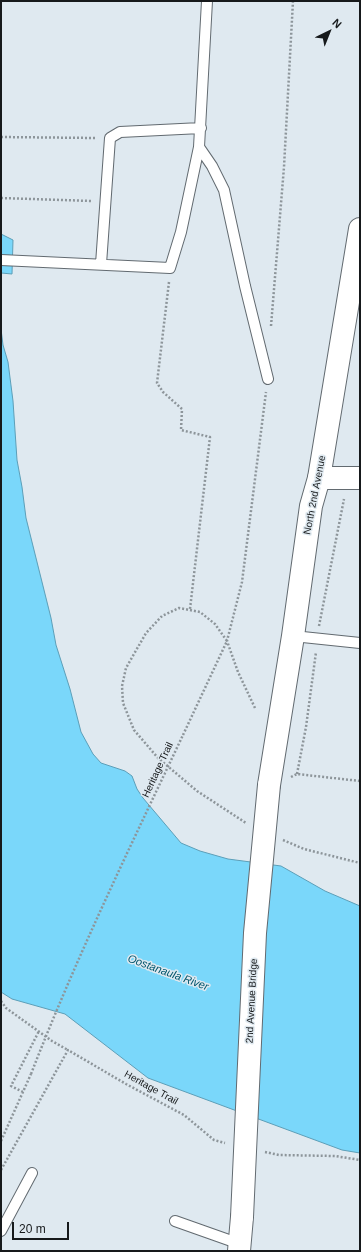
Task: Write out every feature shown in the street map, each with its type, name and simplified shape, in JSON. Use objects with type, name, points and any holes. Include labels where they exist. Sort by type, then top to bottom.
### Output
[{"type":"main road","name":"North 2nd Avenue","points":[[269,785],[293,636],[311,506],[319,478],[360,229]]},
{"type":"main road","points":[[319,478],[360,478]]},
{"type":"main road","name":"2nd Avenue Bridge","points":[[240,1248],[254,956],[269,785]]},
{"type":"lane","points":[[1,260],[170,268],[181,232],[199,147],[207,1]]},
{"type":"lane","points":[[101,264],[110,138],[120,132],[200,128]]},
{"type":"lane","points":[[199,147],[212,166],[224,190],[245,286],[268,379]]},
{"type":"lane","points":[[293,636],[360,643]]},
{"type":"lane","points":[[1,1231],[32,1173]]},
{"type":"lane","points":[[175,1221],[240,1248]]},
{"type":"path","points":[[1,137],[110,138]]},
{"type":"path","points":[[1,198],[105,201]]},
{"type":"path","points":[[170,268],[157,383],[163,392],[182,409],[181,430],[210,437],[190,609]]},
{"type":"path","points":[[248,824],[241,821],[197,791],[158,758],[134,730],[122,703],[122,686],[126,668],[146,633],[162,616],[179,608],[200,612],[215,624],[227,641],[238,672],[255,708]]},
{"type":"path","name":"Heritage Trail","points":[[1,1140],[31,1074],[48,1030],[96,920],[227,641]]},
{"type":"path","points":[[297,774],[360,781]]},
{"type":"path","points":[[283,840],[304,849],[360,863]]},
{"type":"path","name":"Heritage Trail","points":[[1,1001],[6,1008],[52,1041],[126,1084],[184,1115],[214,1140],[228,1143]]},
{"type":"path","points":[[23,1092],[11,1086],[39,1031]]},
{"type":"path","points":[[1,1170],[68,1050]]},
{"type":"path","points":[[265,1152],[279,1155],[335,1156],[360,1160]]},
{"type":"water","points":[[1,234],[13,240],[12,274],[1,273]]},
{"type":"water","name":"Oostanaula River","points":[[1,329],[3,345],[8,362],[13,401],[17,460],[26,518],[51,618],[56,645],[70,689],[81,732],[93,754],[101,763],[125,771],[132,776],[137,789],[143,798],[181,843],[200,851],[228,859],[281,866],[325,891],[360,906],[360,1153],[342,1150],[148,1078],[65,1014],[12,999],[1,992]]}]
